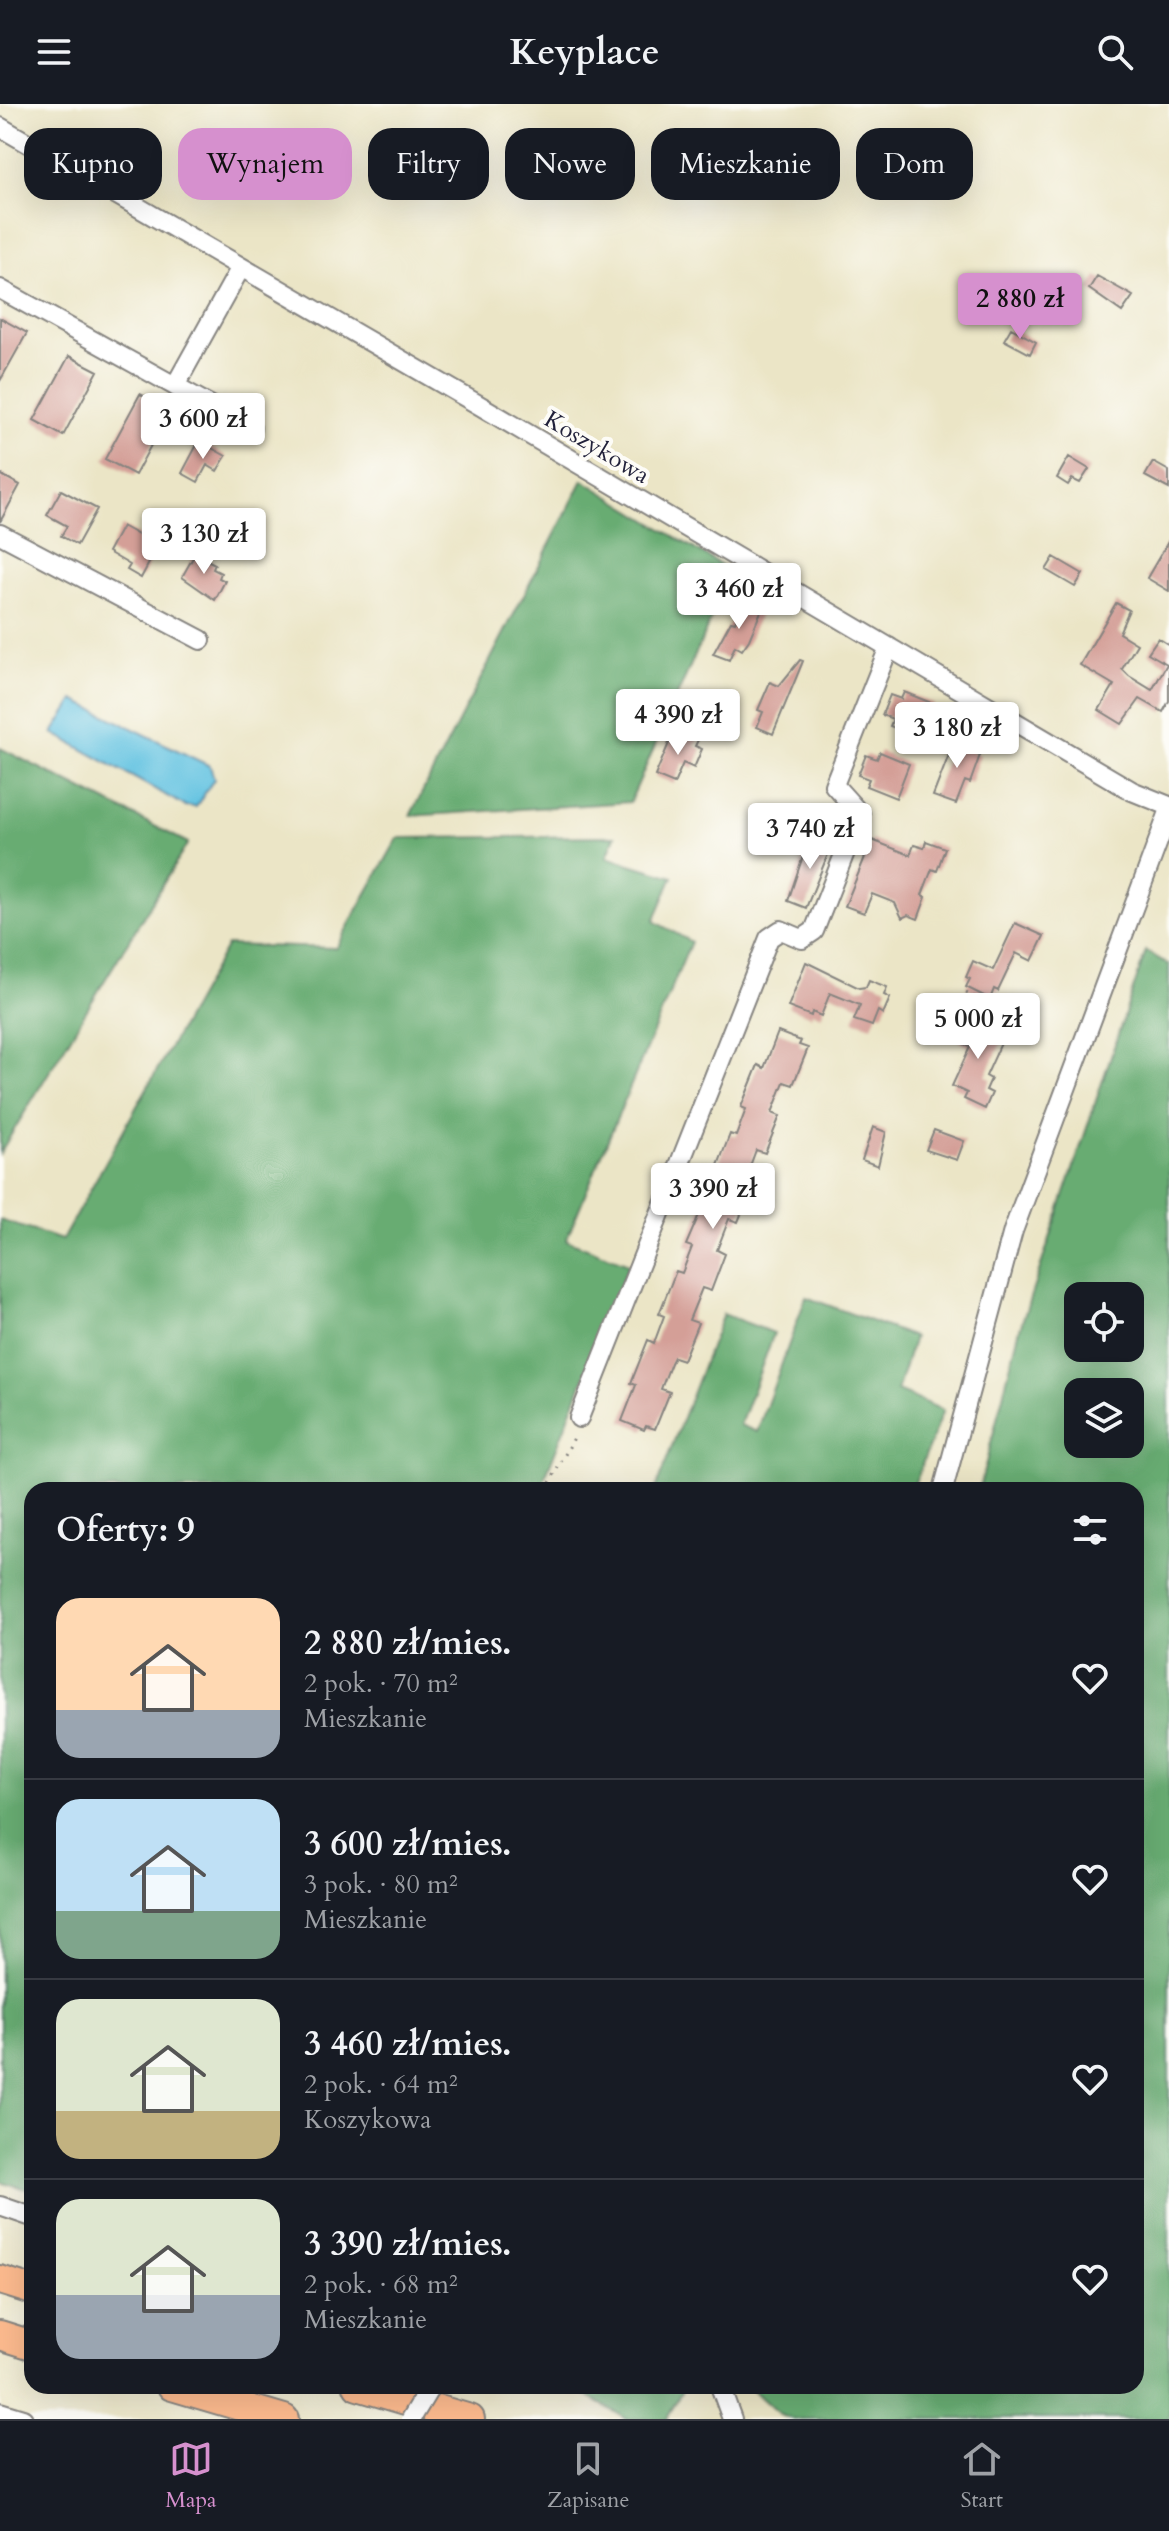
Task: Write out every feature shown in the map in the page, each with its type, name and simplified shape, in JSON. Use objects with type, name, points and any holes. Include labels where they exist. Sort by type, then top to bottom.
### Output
[{"type":"highway","points":[[0,2280],[24,2288]]},
{"type":"highway","points":[[0,2335],[24,2342]]},
{"type":"highway","points":[[199,2394],[284,2419]]},
{"type":"highway","points":[[385,2394],[470,2419]]},
{"type":"street","name":"Koszykowa","points":[[0,127],[1132,791],[1169,809]]},
{"type":"street","points":[[175,386],[241,267]]},
{"type":"street","points":[[0,289],[251,428]]},
{"type":"street","points":[[0,534],[201,640]]},
{"type":"street","points":[[579,1418],[769,938],[781,930],[802,939],[814,931],[860,814],[834,785],[889,647]]},
{"type":"street","points":[[945,1482],[1013,1231],[1169,809]]},
{"type":"street","points":[[0,2206],[24,2214]]},
{"type":"street","points":[[411,2419],[426,2394]]},
{"type":"street","points":[[723,2394],[732,2419]]},
{"type":"street","points":[[0,2412],[23,2419]]},
{"type":"path","points":[[966,993],[1027,1021],[1035,1002]]},
{"type":"path","points":[[551,1482],[567,1456],[579,1418]]},
{"type":"green space","points":[[583,480],[732,572],[630,802],[410,816]]},
{"type":"green space","points":[[0,748],[188,843],[0,1153]]},
{"type":"green space","points":[[615,836],[607,857],[673,877],[654,921],[691,942],[566,1240],[629,1264],[543,1482],[24,1482],[24,2188],[0,2181],[0,1220],[62,1240],[227,945],[336,948],[398,838]]},
{"type":"green space","points":[[1146,951],[1169,965],[1169,2419],[792,2419],[780,2415],[757,2394],[1144,2394],[1144,1482],[981,1482],[1020,1328]]},
{"type":"green space","points":[[806,1297],[914,1337],[897,1391],[943,1410],[915,1482],[658,1482],[723,1314],[774,1333],[740,1425],[757,1432]]},
{"type":"green space","points":[[585,2394],[680,2394],[667,2419],[627,2419]]},
{"type":"water","points":[[74,700],[210,766],[214,779],[196,807],[185,806],[53,733]]},
{"type":"building","points":[[1097,276],[1133,296],[1122,312],[1089,289]]},
{"type":"building","points":[[0,318],[27,333],[0,381]]},
{"type":"building","points":[[1011,328],[1036,342],[1030,354],[1004,340]]},
{"type":"building","points":[[69,356],[98,371],[63,436],[34,420]]},
{"type":"building","points":[[140,394],[170,410],[135,475],[105,459]]},
{"type":"building","points":[[199,441],[226,456],[217,471],[207,465],[198,482],[182,473]]},
{"type":"building","points":[[1069,457],[1089,469],[1080,483],[1072,479],[1068,485],[1057,478]]},
{"type":"building","points":[[1153,462],[1169,471],[1169,489],[1145,476]]},
{"type":"building","points":[[0,474],[20,485],[0,522]]},
{"type":"building","points":[[61,490],[97,509],[77,545],[61,536],[67,526],[47,515]]},
{"type":"building","points":[[122,526],[158,546],[141,578],[127,570],[130,565],[108,552]]},
{"type":"building","points":[[1169,540],[1169,591],[1147,578]]},
{"type":"building","points":[[195,554],[215,564],[213,569],[221,573],[219,578],[225,581],[215,600],[182,577]]},
{"type":"building","points":[[1054,557],[1083,574],[1075,587],[1046,570]]},
{"type":"building","points":[[744,602],[762,609],[749,640],[742,650],[735,646],[729,660],[713,654],[731,621],[735,622]]},
{"type":"building","points":[[1116,603],[1129,610],[1119,633],[1137,644],[1122,669],[1129,676],[1152,690],[1167,664],[1148,653],[1158,638],[1169,645],[1169,701],[1163,712],[1140,699],[1122,724],[1099,710],[1114,685],[1080,665]]},
{"type":"building","points":[[800,660],[803,661],[773,734],[757,727],[763,712],[758,710],[770,682],[779,686]]},
{"type":"building","points":[[904,692],[934,704],[920,738],[890,726],[893,719],[882,715],[890,695],[901,699]]},
{"type":"building","points":[[681,732],[698,740],[695,746],[702,749],[694,768],[683,763],[674,784],[655,776],[672,736],[678,739]]},
{"type":"building","points":[[957,734],[975,741],[971,751],[980,755],[970,783],[965,781],[956,804],[933,796]]},
{"type":"building","points":[[880,752],[909,764],[896,798],[866,786],[869,779],[858,775],[866,755],[877,759]]},
{"type":"building","points":[[815,835],[833,842],[806,908],[788,901],[804,853],[807,854]]},
{"type":"building","points":[[872,840],[910,855],[914,845],[924,848],[926,841],[945,848],[937,871],[932,869],[922,895],[926,897],[918,919],[908,915],[902,918],[895,903],[872,894],[864,913],[845,906]]},
{"type":"building","points":[[1015,923],[1044,936],[1032,961],[1016,953],[998,991],[994,989],[990,999],[966,987],[970,979],[966,977],[973,961],[993,970]]},
{"type":"building","points":[[806,962],[859,988],[866,987],[869,980],[887,987],[884,995],[890,998],[883,1014],[878,1011],[872,1026],[854,1020],[860,1005],[830,993],[821,1016],[812,1012],[811,1016],[788,1007]]},
{"type":"building","points":[[968,1020],[984,1025],[986,1021],[1007,1030],[986,1076],[991,1079],[986,1090],[992,1093],[985,1109],[964,1099],[967,1093],[952,1086],[970,1047],[959,1041]]},
{"type":"building","points":[[778,1032],[801,1041],[799,1045],[808,1048],[793,1085],[784,1082],[772,1113],[780,1116],[765,1153],[756,1150],[744,1182],[753,1185],[738,1222],[729,1219],[717,1250],[725,1254],[711,1291],[702,1288],[689,1320],[698,1323],[683,1360],[674,1357],[671,1363],[661,1389],[670,1392],[655,1429],[646,1426],[644,1430],[622,1421],[636,1385],[631,1383],[648,1340],[654,1343],[664,1316],[659,1314],[676,1271],[682,1273],[692,1247],[686,1245],[704,1203],[709,1205],[719,1178],[714,1176],[730,1134],[736,1136],[746,1109],[741,1107],[758,1065],[764,1068]]},
{"type":"building","points":[[873,1127],[886,1132],[878,1166],[862,1160]]},
{"type":"building","points":[[934,1130],[964,1141],[957,1160],[926,1150]]}]
